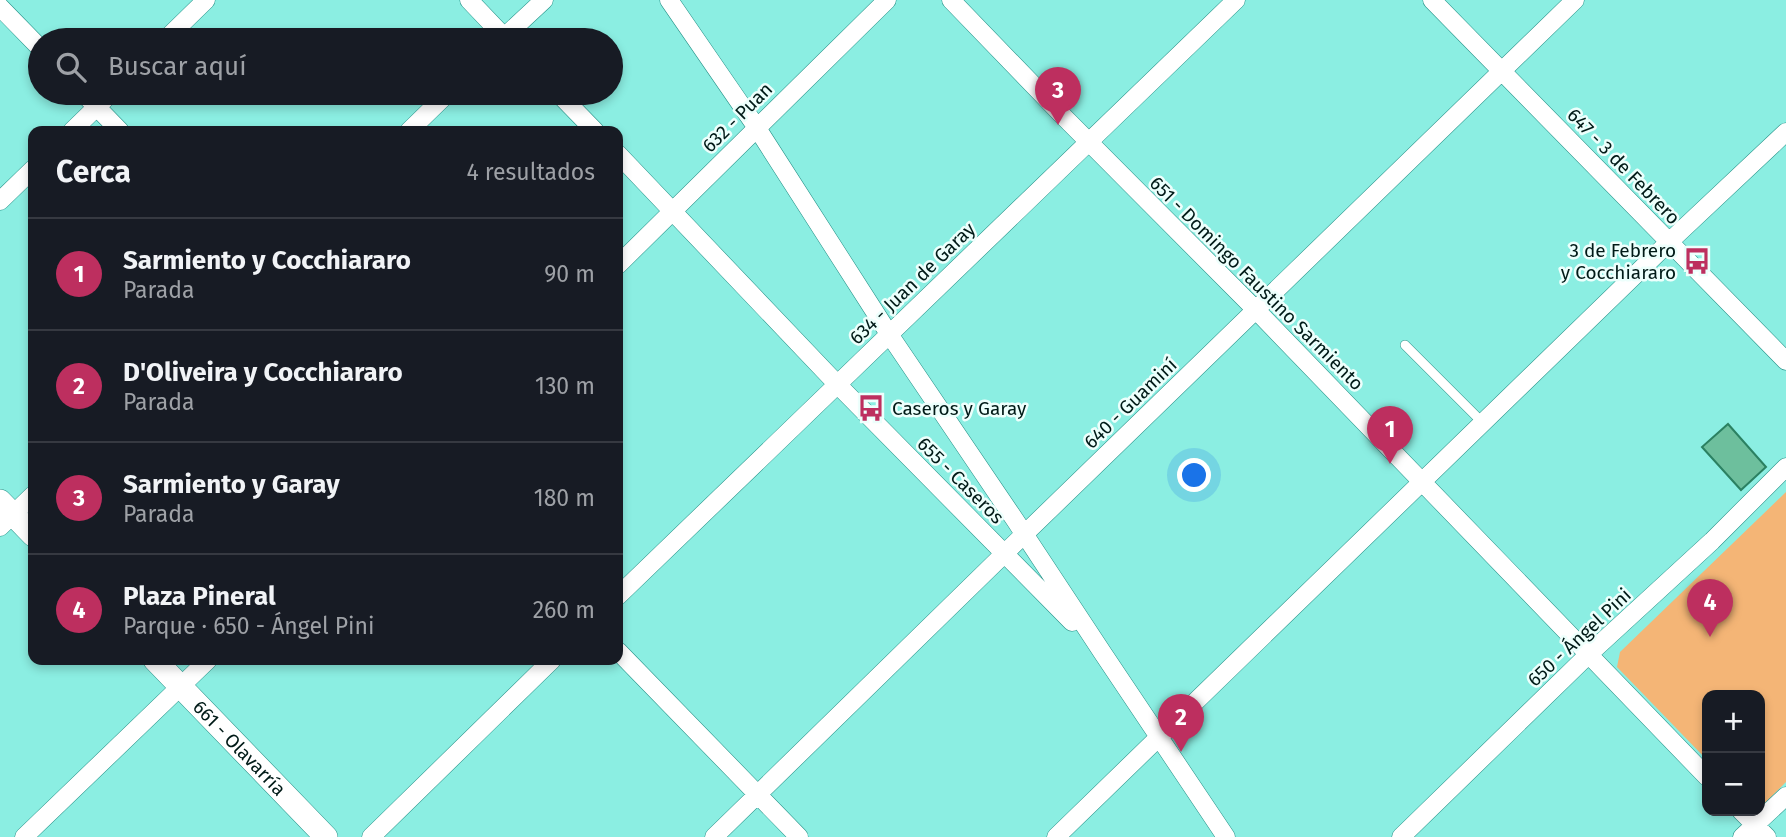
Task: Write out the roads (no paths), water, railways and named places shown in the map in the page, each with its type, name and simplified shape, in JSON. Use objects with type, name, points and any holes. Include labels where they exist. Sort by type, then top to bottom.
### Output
[{"type":"street","points":[[177,28],[206,0]]},
{"type":"street","points":[[469,0],[494,28]]},
{"type":"street","points":[[515,28],[544,0]]},
{"type":"street","points":[[669,0],[757,128],[889,334],[1226,837]]},
{"type":"street","name":"632 - Puan","points":[[623,260],[887,0]]},
{"type":"street","name":"651 - Domingo Faustino Sarmiento","points":[[951,0],[1256,310],[1702,772]]},
{"type":"street","name":"634 - Juan de Garay","points":[[623,591],[1236,0]]},
{"type":"street","name":"647 - 3 de Febrero","points":[[1432,0],[1786,361]]},
{"type":"street","name":"640 - Guaminí","points":[[714,837],[1576,0]]},
{"type":"street","points":[[0,7],[28,36]]},
{"type":"street","points":[[414,126],[436,105]]},
{"type":"street","points":[[570,105],[591,126]]},
{"type":"street","points":[[77,126],[97,107],[115,126]]},
{"type":"street","points":[[1056,837],[1668,243],[1786,132]]},
{"type":"street","name":"655 - Caseros","points":[[623,159],[837,384],[1101,652]]},
{"type":"street","points":[[0,201],[28,174]]},
{"type":"street","name":"650 - Ángel Pini","points":[[1401,837],[1786,467]]},
{"type":"street","points":[[28,498],[4,514],[28,531]]},
{"type":"street","points":[[623,656],[799,837]]},
{"type":"street","name":"661 - Olavarría","points":[[160,665],[326,837]]},
{"type":"street","points":[[24,837],[203,665]]},
{"type":"street","points":[[371,837],[547,665]]},
{"type":"street","points":[[1744,816],[1754,833],[1786,796]]},
{"type":"lane","points":[[1405,345],[1483,423]]},
{"type":"place","name":"Sarmiento y Garay","points":[[1058,125]]},
{"type":"place","name":"3 de Febrero y Cocchiararo","points":[[1697,261]]},
{"type":"place","name":"Caseros y Garay","points":[[871,408]]},
{"type":"place","name":"Sarmiento y Cocchiararo","points":[[1390,464]]},
{"type":"place","name":"Plaza Pineral","points":[[1710,637]]},
{"type":"place","name":"D'Oliveira y Cocchiararo","points":[[1181,752]]}]
